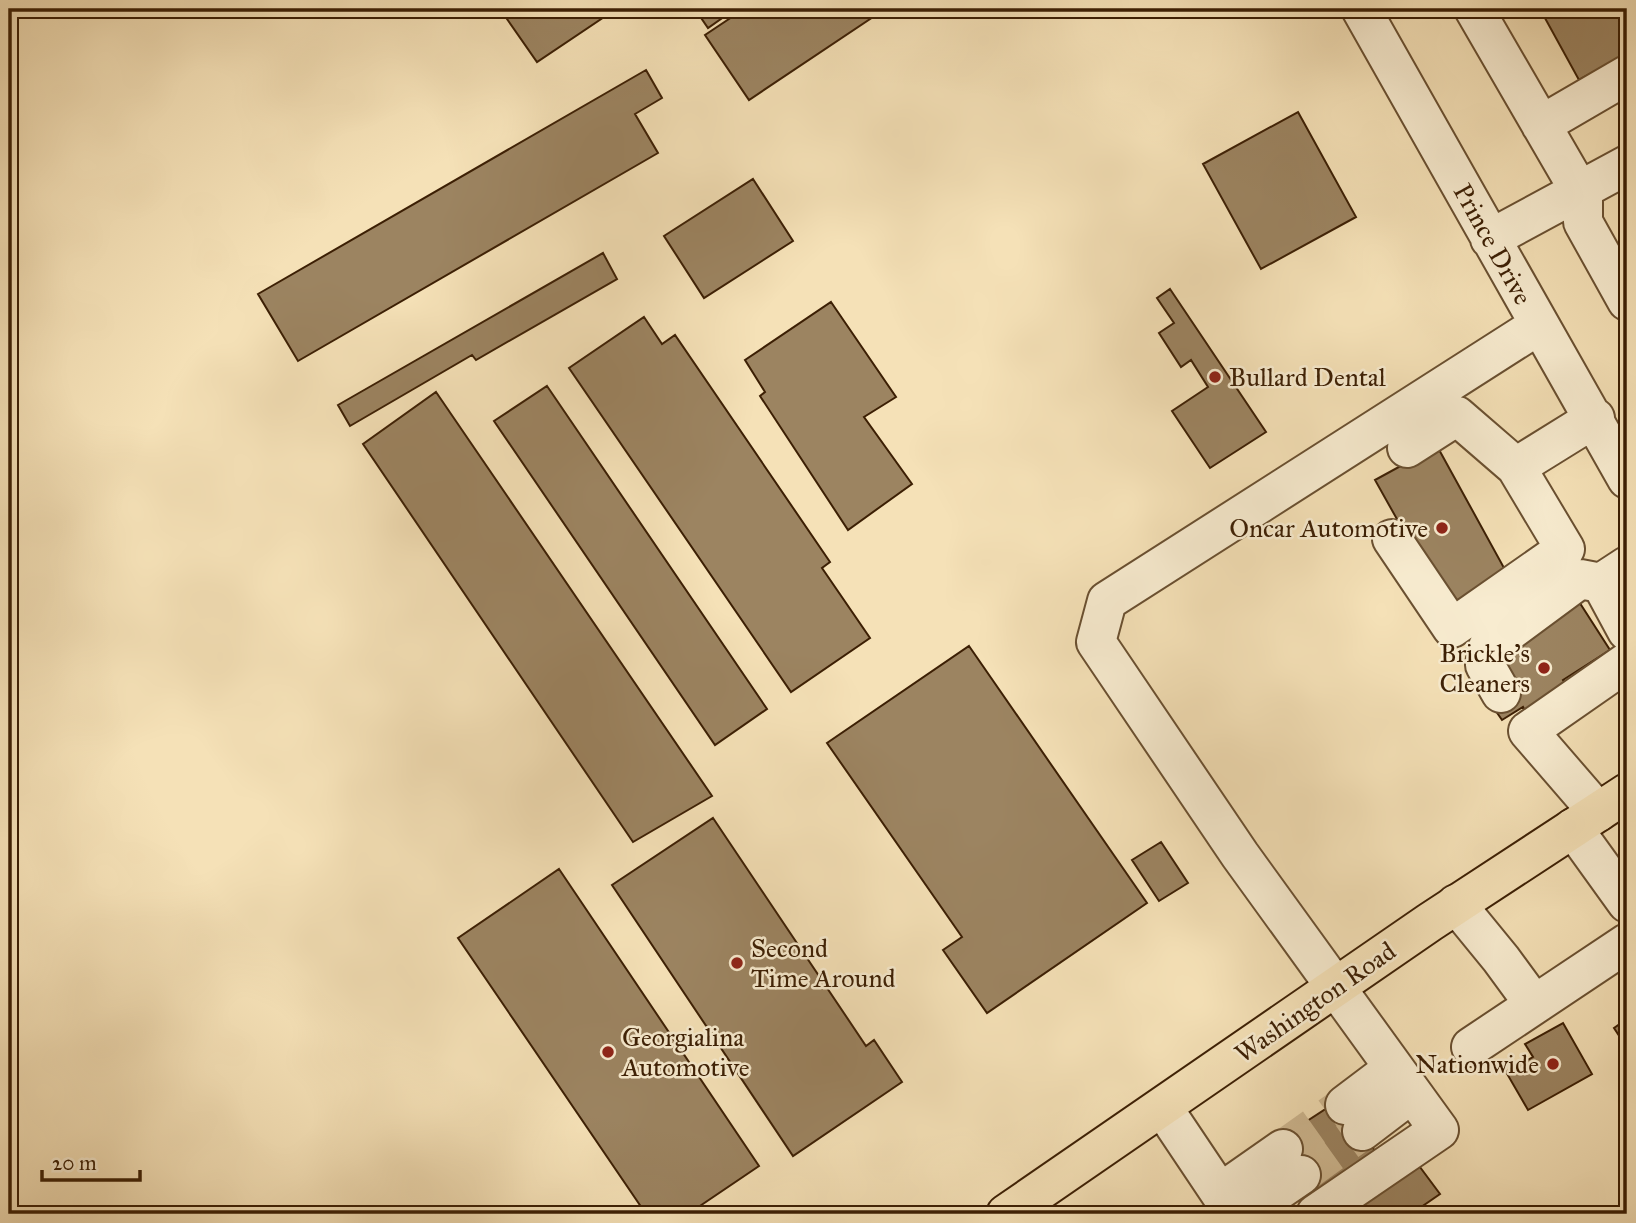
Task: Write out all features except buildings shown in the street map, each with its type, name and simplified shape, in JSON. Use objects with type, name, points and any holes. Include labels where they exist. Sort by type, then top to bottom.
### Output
[{"type":"main road","name":"Washington Road","points":[[1006,1214],[1456,904],[1600,811]]},
{"type":"street","name":"Prince Drive","points":[[1361,9],[1539,325],[1595,418],[1627,479]]},
{"type":"street","points":[[1474,9],[1583,197],[1583,222],[1621,278]]},
{"type":"street","points":[[1541,125],[1627,75]]},
{"type":"street","points":[[1490,239],[1627,165]]},
{"type":"street","points":[[1316,1214],[1439,1130],[1240,855],[1096,642],[1107,601],[1539,325]]},
{"type":"street","points":[[1392,539],[1452,628],[1565,549],[1516,467],[1457,416],[1407,448]]},
{"type":"street","points":[[1516,467],[1595,418]]},
{"type":"street","points":[[1627,631],[1614,575],[1580,579],[1488,647],[1485,665],[1514,712],[1600,811],[1627,903]]},
{"type":"street","points":[[1514,712],[1627,662]]},
{"type":"street","points":[[1456,904],[1534,1004]]},
{"type":"street","points":[[1471,1047],[1627,943]]},
{"type":"street","points":[[1353,1118],[1403,1081]]},
{"type":"street","points":[[1163,1108],[1233,1207],[1292,1162]]},
{"type":"tunnel","points":[[1283,1149],[1345,1105]]},
{"type":"tunnel","points":[[1301,1175],[1362,1131]]},
{"type":"railway","points":[[1610,1214],[1627,1205]]},
{"type":"place","name":"Bullard Dental","points":[[1215,377]]},
{"type":"place","name":"Oncar Automotive","points":[[1442,528]]},
{"type":"place","name":"Brickle's Cleaners","points":[[1544,668]]},
{"type":"place","name":"Second Time Around","points":[[737,963]]},
{"type":"place","name":"Georgialina Automotive","points":[[608,1052]]},
{"type":"place","name":"Nationwide","points":[[1553,1064]]}]
